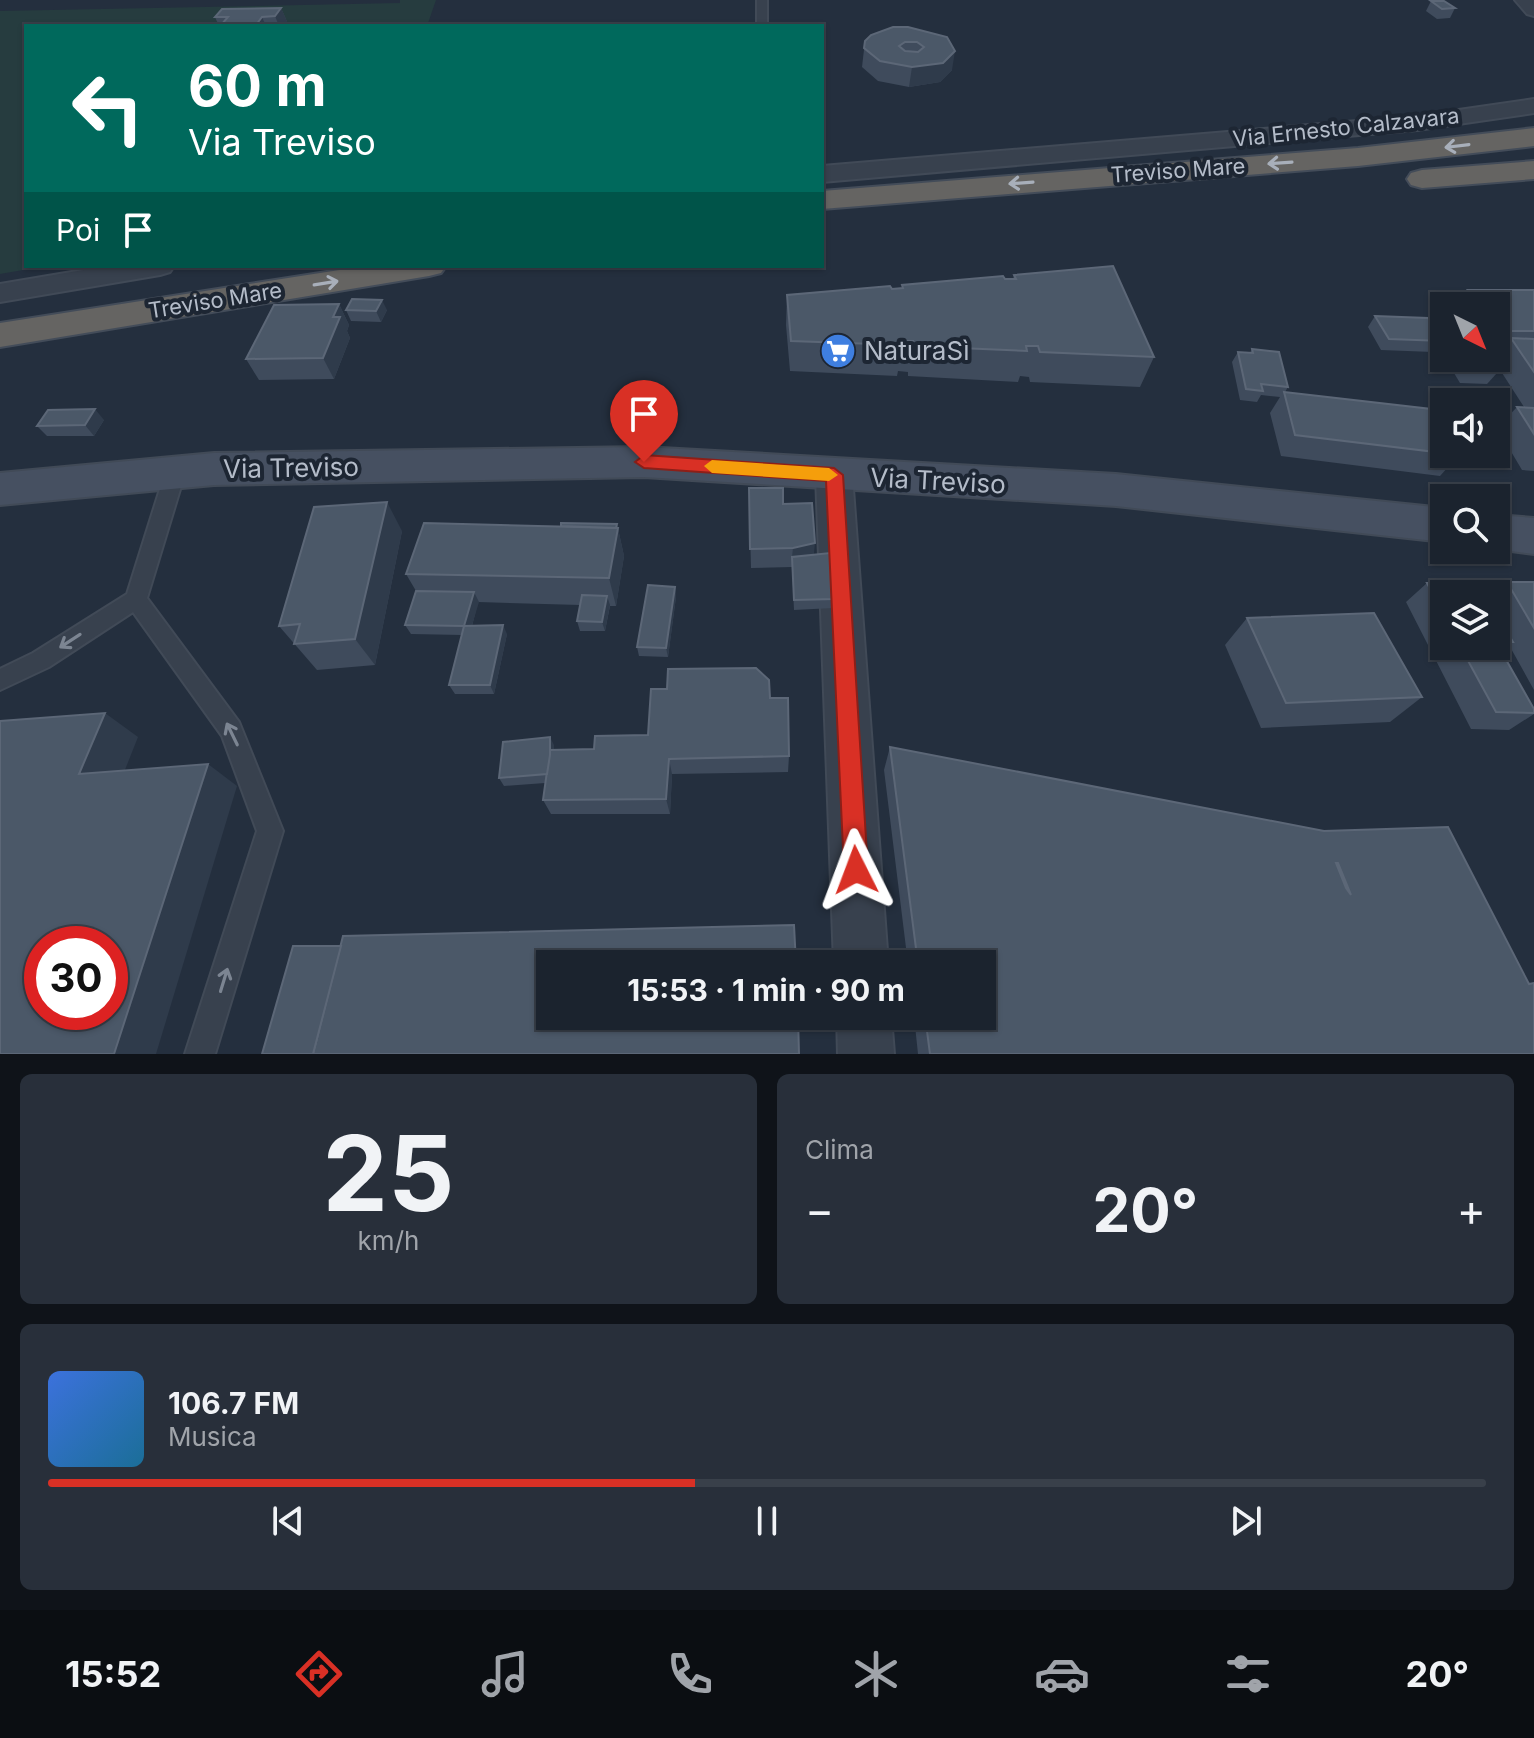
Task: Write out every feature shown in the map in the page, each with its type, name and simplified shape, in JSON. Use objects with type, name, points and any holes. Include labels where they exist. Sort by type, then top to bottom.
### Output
[{"type":"highway","name":"Treviso Mare","points":[[824,200],[1358,157],[1534,137]]},
{"type":"highway","name":"Treviso Mare","points":[[824,229],[1149,199],[1534,170]]},
{"type":"highway","name":"Treviso Mare","points":[[0,312],[284,268]]},
{"type":"highway","name":"Treviso Mare","points":[[0,335],[417,268]]},
{"type":"main road","name":"Via Treviso","points":[[0,489],[214,469],[644,462],[1116,490],[1430,524]]},
{"type":"main road","points":[[1510,533],[1534,536]]},
{"type":"street","points":[[1525,0],[1534,10]]},
{"type":"street","name":"Via Ernesto Calzavara","points":[[824,174],[1417,123],[1534,106]]},
{"type":"street","points":[[0,293],[148,268]]},
{"type":"street","points":[[834,475],[860,950]]},
{"type":"street","points":[[865,1030],[866,1054]]},
{"type":"lane","points":[[762,0],[762,24]]},
{"type":"lane","points":[[0,680],[41,660],[136,599],[175,473]]},
{"type":"lane","points":[[136,599],[231,730],[270,831],[200,1054]]},
{"type":"green space","points":[[400,0],[436,0],[428,24],[24,24],[24,268],[34,268],[0,274],[0,11],[400,3]]},
{"type":"building","points":[[1431,1],[1444,1],[1455,8],[1442,9]]},
{"type":"building","points":[[281,8],[275,16],[262,17],[257,24],[222,24],[228,17],[215,17],[222,9]]},
{"type":"building","points":[[893,27],[908,27],[947,37],[955,51],[943,63],[912,67],[880,61],[864,48],[865,41],[871,35]],"holes":[[[905,42],[917,42],[924,47],[918,52],[905,51],[899,46]]]},
{"type":"building","points":[[1113,266],[1154,357],[1040,352],[1038,346],[1026,346],[1027,351],[913,346],[913,341],[902,341],[902,345],[791,341],[787,295],[890,286],[892,289],[903,288],[902,285],[1003,276],[1005,279],[1016,279],[1014,275]]},
{"type":"building","points":[[1468,290],[1534,290],[1534,331],[1510,331],[1510,292]]},
{"type":"building","points":[[352,299],[382,300],[376,311],[346,310]]},
{"type":"building","points":[[339,304],[333,317],[340,317],[323,358],[246,359],[274,305]]},
{"type":"building","points":[[1375,316],[1428,318],[1430,321],[1430,341],[1389,339]]},
{"type":"building","points":[[1511,338],[1534,339],[1534,372]]},
{"type":"building","points":[[1252,349],[1279,352],[1288,387],[1261,384],[1263,391],[1246,389],[1238,352],[1253,353]]},
{"type":"building","points":[[1284,392],[1430,409],[1430,451],[1295,435]]},
{"type":"building","points":[[1517,407],[1534,408],[1534,434]]},
{"type":"building","points":[[95,409],[85,425],[37,426],[48,410]]},
{"type":"building","points":[[749,488],[783,488],[783,504],[812,503],[815,543],[793,548],[750,549]]},
{"type":"building","points":[[387,502],[355,639],[294,644],[300,624],[279,626],[314,507]]},
{"type":"building","points":[[424,523],[618,528],[609,578],[406,574]]},
{"type":"building","points":[[561,523],[617,524],[616,528],[561,526]]},
{"type":"building","points":[[830,553],[834,599],[794,600],[792,557]]},
{"type":"building","points":[[1510,582],[1534,582],[1534,628],[1510,587]]},
{"type":"building","points":[[648,585],[675,587],[666,648],[637,647]]},
{"type":"building","points":[[416,591],[474,592],[464,626],[405,625]]},
{"type":"building","points":[[582,595],[607,596],[602,622],[577,621]]},
{"type":"building","points":[[1374,613],[1422,697],[1286,703],[1247,618]]},
{"type":"building","points":[[503,625],[490,685],[449,685],[464,626]]},
{"type":"building","points":[[1468,660],[1506,660],[1534,709],[1534,713],[1496,712]]},
{"type":"building","points":[[756,668],[769,680],[770,698],[788,698],[789,756],[669,759],[666,799],[543,800],[550,750],[594,749],[595,736],[648,735],[651,689],[667,689],[668,669]]},
{"type":"building","points":[[105,713],[79,774],[208,764],[128,1011],[128,926],[24,926],[24,1030],[122,1030],[114,1054],[0,1054],[0,721]]},
{"type":"building","points":[[550,737],[547,774],[499,778],[503,742]]},
{"type":"building","points":[[890,747],[1324,831],[1448,827],[1529,984],[1534,983],[1534,1054],[930,1054],[927,1030],[996,1030],[996,950],[916,950]],"holes":[[[1336,863],[1338,863],[1351,895],[1346,888]]]},
{"type":"building","points":[[794,925],[795,950],[536,950],[536,1030],[798,1030],[799,1054],[313,1054],[343,936]]},
{"type":"building","points":[[293,946],[341,946],[313,1054],[262,1054]]},
{"type":"slow traffic","points":[[712,466],[829,475]]},
{"type":"place","name":"NaturaSì","points":[[838,351]]},
{"type":"route","points":[[644,462],[834,475],[856,870]]}]
